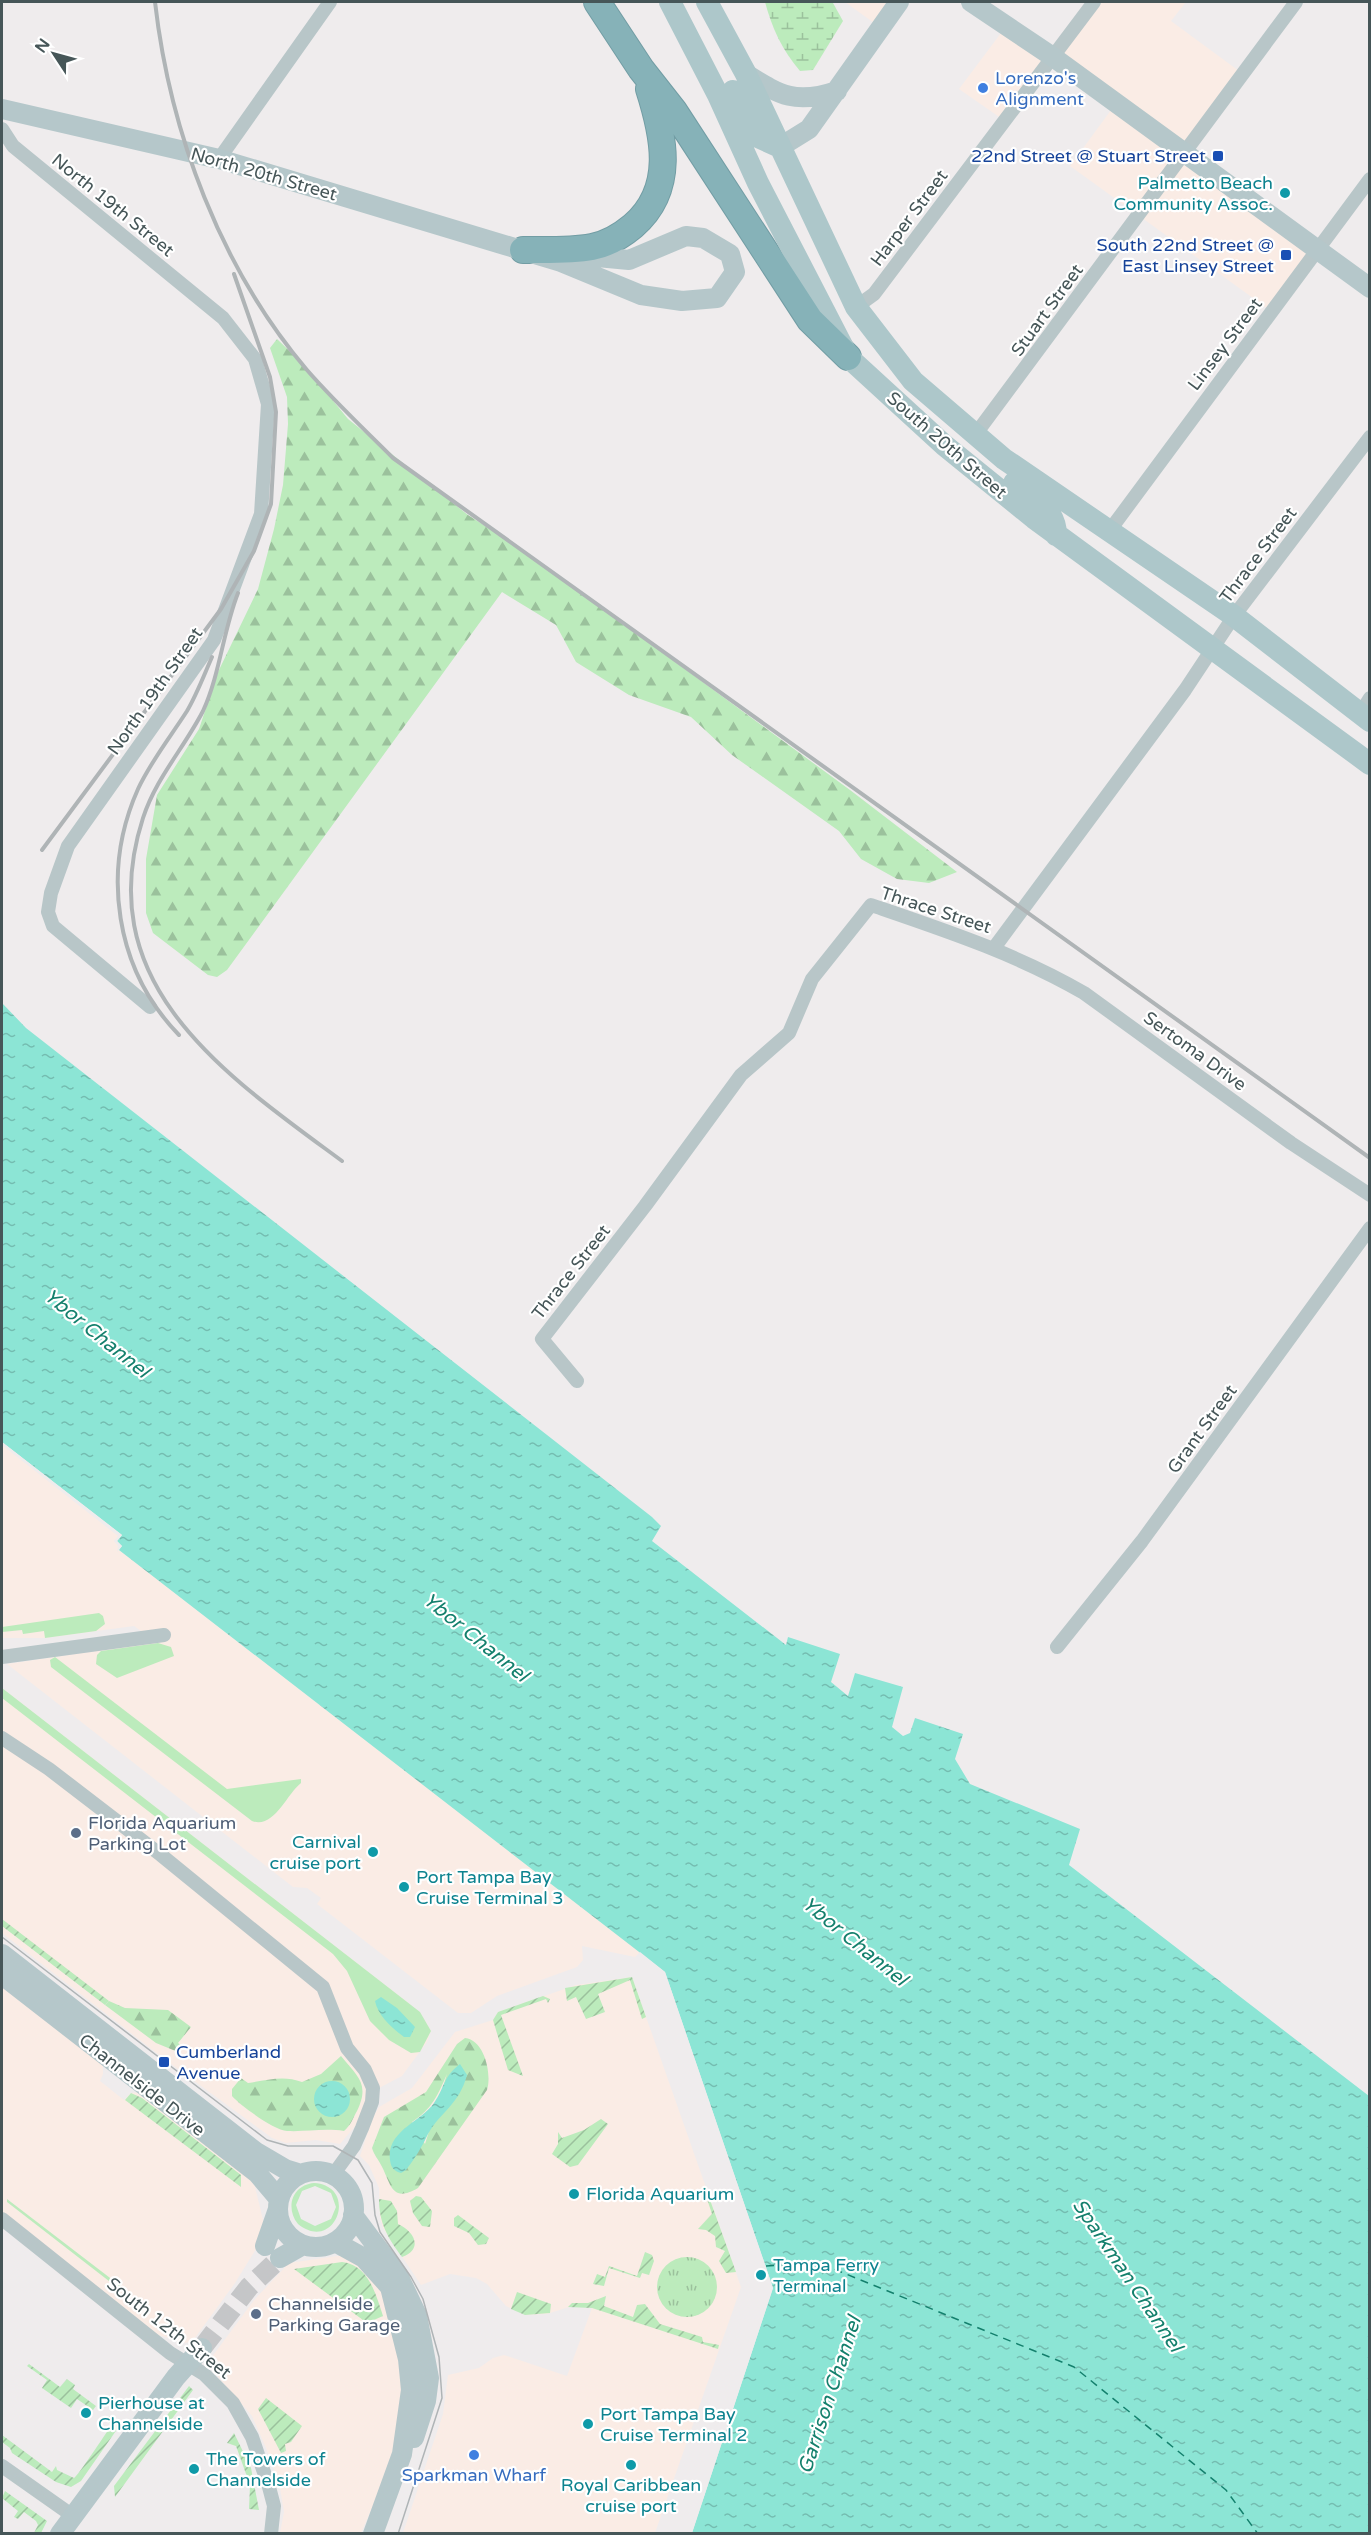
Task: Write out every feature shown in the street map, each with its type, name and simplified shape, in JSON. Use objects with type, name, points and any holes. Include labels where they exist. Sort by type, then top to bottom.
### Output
[{"type":"highway","points":[[597,2],[641,69],[674,111],[810,320],[848,357]]},
{"type":"highway","points":[[523,250],[579,249],[605,243],[628,230],[647,211],[659,186],[664,158],[656,111],[641,69]]},
{"type":"main road","name":"South 20th Street","points":[[670,2],[713,84],[758,183],[848,357],[944,445],[1056,535],[1370,764]]},
{"type":"main road","points":[[688,2],[752,130],[763,141],[780,147],[809,129],[899,2]]},
{"type":"main road","name":"South 20th Street","points":[[707,2],[746,74],[856,307],[913,381],[1004,459],[1234,616],[1366,711]]},
{"type":"main road","points":[[971,2],[1053,57],[1370,288]]},
{"type":"main road","points":[[746,74],[777,93],[796,99],[817,97],[837,91]]},
{"type":"main road","name":"North 20th Street","points":[[2,109],[219,159],[523,250],[641,295],[682,301],[717,298],[735,272],[730,254],[703,238],[686,236],[629,261],[523,250]]},
{"type":"main road","points":[[1004,459],[1011,481],[1046,507],[1056,524],[1056,535]]},
{"type":"main road","name":"Channelside Drive","points":[[2,1954],[262,2156],[285,2169],[301,2174]]},
{"type":"main road","name":"Channelside Drive","points":[[2,1975],[257,2173],[279,2204]]},
{"type":"main road","points":[[322,2172],[333,2175],[347,2187],[354,2205],[350,2226],[335,2242],[314,2247],[303,2245],[272,2252],[279,2204],[291,2180],[301,2174],[322,2172]]},
{"type":"main road","points":[[279,2204],[285,2231],[303,2245]]},
{"type":"main road","points":[[353,2215],[389,2262],[409,2293],[427,2357],[429,2378],[424,2408],[413,2442],[402,2454]]},
{"type":"main road","points":[[335,2242],[364,2258],[375,2267],[394,2294],[411,2383],[402,2454],[373,2534]]},
{"type":"main road","points":[[60,2534],[187,2362],[202,2348]]},
{"type":"street","points":[[219,159],[330,2]]},
{"type":"street","name":"Harper Street","points":[[856,307],[874,294],[1094,2]]},
{"type":"street","name":"Stuart Street","points":[[975,435],[1296,2]]},
{"type":"street","name":"North 19th Street","points":[[2,129],[13,146],[223,318],[255,359],[268,404],[261,514],[214,640],[68,846],[51,893],[48,912],[53,926],[150,1007]]},
{"type":"street","name":"Linsey Street","points":[[1110,530],[1370,179]]},
{"type":"street","name":"Thrace Street","points":[[577,1381],[542,1339],[741,1075],[789,1033],[812,979],[871,905],[994,948],[1185,690],[1211,647],[1370,437]]},
{"type":"street","name":"Sertoma Drive","points":[[994,948],[1084,993],[1292,1143],[1370,1195]]},
{"type":"street","name":"Grant Street","points":[[1057,1647],[1142,1541],[1370,1228]]},
{"type":"street","points":[[2,1657],[164,1635]]},
{"type":"street","points":[[2,1738],[49,1769],[161,1855],[323,1986],[347,2048],[365,2070],[373,2088],[372,2102],[354,2146],[333,2175]]},
{"type":"street","name":"South 12th Street","points":[[2,2219],[170,2352],[213,2382],[228,2398],[252,2437],[273,2499],[271,2534]]},
{"type":"street","points":[[2,2466],[73,2516]]},
{"type":"shaded area","points":[[845,2],[900,2],[881,28]]},
{"type":"shaded area","points":[[1094,2],[1186,2],[1171,21],[1239,71],[1182,152],[1051,59],[1005,121],[959,89],[1007,25],[1052,57]]},
{"type":"shaded area","points":[[1114,106],[1316,249],[1271,311],[1070,166]]},
{"type":"shaded area","points":[[2,1442],[122,1535],[119,1550],[640,1952],[635,1957],[582,1946],[583,1960],[577,1967],[497,1996],[471,2013],[458,2013],[317,1904],[321,1898],[307,1888],[293,1887],[7,1664],[157,1642],[134,1626],[45,1638],[2,1638]]},
{"type":"shaded area","name":"Florida Aquarium Parking Lot","points":[[2,1688],[420,2012],[431,2031],[427,2042],[402,2076],[381,2087],[367,2098],[357,2124],[340,2144],[316,2140],[286,2143],[272,2138],[163,2058],[2,1933]]},
{"type":"shaded area","points":[[632,1977],[741,2287],[655,2533],[403,2533],[443,2414],[448,2375],[479,2368],[493,2358],[504,2355],[567,2376],[592,2308],[572,2306],[547,2314],[525,2315],[506,2306],[487,2284],[476,2278],[450,2274],[421,2285],[383,2228],[380,2218],[379,2188],[369,2165],[360,2156],[373,2117],[379,2107],[412,2088],[455,2032],[493,2020],[498,2012],[576,1985]]},
{"type":"shaded area","points":[[2,1985],[103,2065],[100,2081],[124,2100],[131,2093],[141,2092],[251,2179],[264,2224],[261,2241],[235,2283],[192,2342],[183,2343],[156,2334],[2,2214]]},
{"type":"shaded area","points":[[347,2256],[381,2283],[406,2393],[388,2471],[361,2533],[280,2533],[284,2512],[279,2482],[266,2448],[252,2416],[213,2371],[211,2358],[255,2299],[289,2263]]},
{"type":"green space","points":[[765,2],[833,3],[843,21],[813,70],[800,71],[788,55],[774,30]]},
{"type":"green space","points":[[277,339],[304,365],[348,419],[468,515],[524,551],[850,790],[957,872],[929,883],[897,879],[861,859],[839,831],[732,755],[691,717],[629,695],[576,662],[556,625],[502,592],[227,970],[217,977],[208,975],[153,933],[146,913],[146,859],[157,795],[199,729],[218,672],[258,589],[274,529],[283,485],[288,424],[287,397],[270,348]]},
{"type":"green space","points":[[99,1613],[103,1616],[105,1624],[96,1631],[45,1638],[44,1631],[23,1634],[22,1630],[2,1632],[2,1627]]},
{"type":"green space","points":[[158,1643],[171,1647],[174,1656],[117,1678],[96,1664],[97,1655],[101,1651]]},
{"type":"green space","points":[[55,1657],[227,1789],[301,1779],[301,1783],[273,1816],[260,1822],[252,1821],[51,1667],[50,1660]]},
{"type":"green space","points":[[2,1688],[420,2012],[431,2031],[420,2052],[411,2053],[389,2040],[370,2021],[347,1971],[333,1954],[2,1698]]},
{"type":"green space","points":[[2,1919],[109,2001],[105,2005],[2,1926]]},
{"type":"green space","points":[[632,1977],[646,2017],[642,2019],[630,1980],[598,1994],[605,2012],[586,2019],[576,1997],[567,2001],[565,1988]]},
{"type":"green space","points":[[543,1996],[550,1999],[548,2003],[546,1999],[501,2015],[523,2076],[508,2070],[493,2020],[498,2012]]},
{"type":"green space","points":[[109,2001],[125,2008],[168,2010],[191,2027],[178,2043],[182,2046],[178,2052],[156,2043],[105,2005]]},
{"type":"green space","points":[[465,2038],[472,2040],[482,2051],[488,2067],[487,2090],[418,2188],[402,2194],[393,2189],[372,2148],[384,2117],[426,2092],[457,2044]],"holes":[[[447,2074],[425,2144],[412,2122],[434,2101]]]},
{"type":"green space","points":[[341,2056],[357,2076],[362,2087],[361,2102],[344,2131],[281,2130],[258,2117],[232,2096],[232,2089],[241,2078],[248,2083],[282,2078],[302,2082],[321,2074]]},
{"type":"green space","points":[[131,2093],[142,2098],[241,2175],[241,2187],[125,2100]]},
{"type":"green space","points":[[601,2119],[608,2124],[578,2165],[570,2167],[552,2154],[558,2144],[558,2132],[562,2138],[584,2130]]},
{"type":"green space","points":[[314,2183],[328,2187],[336,2195],[339,2205],[337,2216],[323,2231],[311,2231],[298,2224],[294,2218],[293,2198],[300,2188]],"holes":[[[315,2186],[331,2193],[336,2207],[331,2219],[315,2226],[301,2219],[296,2205],[302,2191]]]},
{"type":"green space","points":[[705,2186],[736,2272],[726,2273],[719,2261],[725,2251],[716,2247],[715,2236],[706,2230],[698,2229],[712,2214],[703,2187]]},
{"type":"green space","points":[[416,2196],[421,2197],[432,2211],[430,2227],[422,2226],[413,2213],[410,2201]]},
{"type":"green space","points":[[7,2199],[131,2294],[127,2295],[7,2202]]},
{"type":"green space","points":[[379,2199],[391,2201],[397,2211],[398,2224],[412,2235],[415,2245],[409,2254],[402,2257],[392,2243],[385,2230]]},
{"type":"green space","points":[[458,2215],[489,2238],[486,2244],[478,2245],[469,2233],[454,2226],[454,2218]]},
{"type":"green space","points":[[645,2252],[652,2255],[654,2261],[649,2275],[642,2273],[640,2278],[609,2268],[604,2286],[593,2284],[597,2274],[605,2277],[609,2266],[637,2276]]},
{"type":"green space","points":[[687,2257],[704,2262],[712,2270],[717,2287],[712,2304],[704,2312],[687,2317],[670,2312],[662,2304],[657,2287],[662,2270],[670,2262]]},
{"type":"green space","points":[[342,2262],[351,2264],[365,2275],[374,2290],[383,2316],[367,2323],[294,2269]]},
{"type":"green space","points":[[517,2292],[551,2304],[550,2313],[525,2315],[511,2309]]},
{"type":"green space","points":[[606,2296],[604,2306],[633,2317],[637,2305],[645,2304],[660,2324],[702,2337],[703,2342],[719,2345],[718,2349],[592,2308],[568,2307],[572,2303],[588,2303]]},
{"type":"green space","points":[[29,2364],[60,2387],[67,2379],[75,2385],[73,2389],[96,2406],[93,2410],[77,2399],[71,2408],[42,2388],[47,2380],[27,2366]]},
{"type":"green space","points":[[189,2386],[193,2390],[115,2497],[114,2486]]},
{"type":"green space","points":[[266,2398],[302,2426],[291,2442],[285,2444],[286,2451],[281,2453],[258,2409]]},
{"type":"green space","points":[[109,2416],[120,2425],[81,2481],[71,2487],[56,2482],[12,2453],[10,2448],[2,2442],[2,2435],[52,2472],[56,2466],[57,2470],[74,2478],[112,2425],[106,2420]]},
{"type":"green space","points":[[234,2433],[251,2468],[259,2510],[249,2509],[250,2485],[236,2446],[227,2443]]},
{"type":"green space","points":[[5,2491],[47,2521],[41,2533],[34,2533],[38,2525],[24,2512],[18,2519],[14,2517],[18,2511],[2,2498]]},
{"type":"water","points":[[2,1003],[26,1028],[652,1517],[661,1526],[652,1541],[786,1645],[788,1637],[840,1654],[831,1682],[848,1696],[855,1673],[903,1687],[892,1727],[903,1736],[910,1733],[915,1718],[963,1734],[955,1759],[970,1784],[1080,1829],[1069,1865],[1369,2096],[1369,2533],[692,2533],[773,2288],[665,1972],[119,1550],[122,1546],[117,1541],[122,1535],[2,1442]]},
{"type":"water","points":[[381,1997],[397,2008],[415,2027],[410,2037],[404,2037],[383,2017],[375,2001]]},
{"type":"water","points":[[460,2064],[467,2075],[455,2101],[433,2126],[406,2170],[401,2173],[396,2171],[390,2160],[393,2142],[399,2134],[428,2110],[438,2097],[447,2078]]},
{"type":"water","points":[[332,2081],[345,2086],[350,2099],[345,2112],[332,2117],[319,2112],[314,2099],[319,2086]]},
{"type":"pier","points":[[2,1442],[122,1535],[117,1541],[122,1546],[117,1552],[118,1546],[114,1541],[118,1536],[2,1445]]},
{"type":"pier","points":[[640,1952],[665,1972],[773,2288],[692,2533],[689,2533],[770,2288],[663,1974],[638,1955]]},
{"type":"ferry route","points":[[766,2266],[819,2263],[1074,2367],[1226,2490],[1258,2534]]},
{"type":"tunnel","points":[[202,2348],[249,2287],[280,2258]]},
{"type":"tram line","points":[[2,1937],[267,2140],[288,2146],[333,2146],[358,2160],[372,2183],[375,2215],[380,2232],[423,2299],[439,2357],[442,2398],[398,2534]]},
{"type":"railway","points":[[155,2],[162,51],[173,101],[204,197],[225,244],[276,331],[338,404],[393,458],[1370,1158]]},
{"type":"railway","points":[[42,850],[221,609],[254,551],[271,504],[276,412],[270,377],[234,274]]},
{"type":"railway","points":[[238,593],[209,697],[196,725],[155,790],[143,818],[131,877],[135,930],[152,978],[179,1020],[214,1059],[255,1095],[342,1161]]},
{"type":"railway","points":[[179,1035],[157,1009],[140,980],[128,950],[121,918],[118,886],[120,853],[127,821],[138,789],[187,711],[212,657]]},
{"type":"place","name":"Lorenzo's Alignment","points":[[983,88]]},
{"type":"place","name":"22nd Street @ Stuart Street","points":[[1218,156]]},
{"type":"place","name":"Palmetto Beach Community Assoc.","points":[[1285,193]]},
{"type":"place","name":"South 22nd Street @ East Linsey Street","points":[[1286,255]]},
{"type":"place","name":"Florida Aquarium Parking Lot","points":[[76,1833]]},
{"type":"place","name":"Carnival cruise port","points":[[373,1852]]},
{"type":"place","name":"Port Tampa Bay Cruise Terminal 3","points":[[404,1887]]},
{"type":"place","name":"Cumberland Avenue","points":[[164,2062]]},
{"type":"place","name":"Florida Aquarium","points":[[574,2194]]},
{"type":"place","name":"Tampa Ferry Terminal","points":[[761,2275]]},
{"type":"place","name":"Channelside Parking Garage","points":[[256,2314]]},
{"type":"place","name":"Pierhouse at Channelside","points":[[86,2413]]},
{"type":"place","name":"Port Tampa Bay Cruise Terminal 2","points":[[588,2424]]},
{"type":"place","name":"Sparkman Wharf","points":[[474,2455]]},
{"type":"place","name":"Royal Caribbean cruise port","points":[[631,2465]]},
{"type":"place","name":"The Towers of Channelside","points":[[194,2469]]},
{"type":"water label","name":"Ybor Channel","points":[[97,1333]]},
{"type":"water label","name":"Ybor Channel","points":[[476,1637]]},
{"type":"water label","name":"Ybor Channel","points":[[855,1941]]},
{"type":"water label","name":"Sparkman Channel","points":[[1128,2275]]},
{"type":"water label","name":"Garrison Channel","points":[[829,2395]]}]
